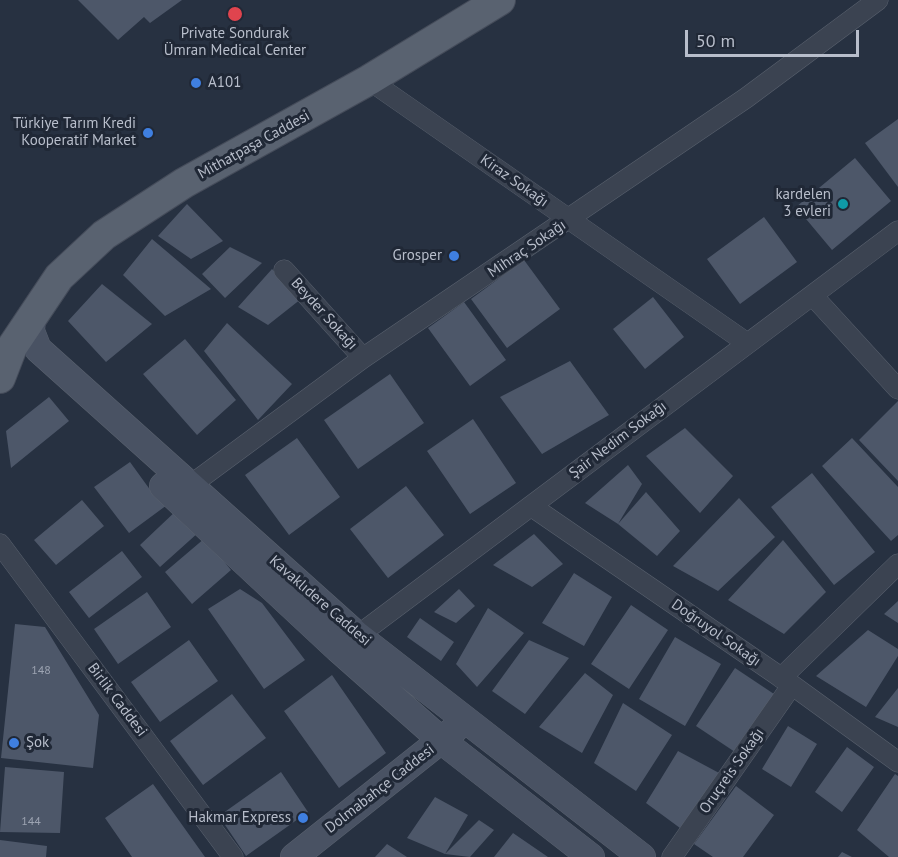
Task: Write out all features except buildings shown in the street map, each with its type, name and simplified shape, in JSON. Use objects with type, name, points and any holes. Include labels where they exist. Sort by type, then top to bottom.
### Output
[{"type":"main road","name":"Mithatpaşa Caddesi","points":[[0,378],[6,343],[32,317],[59,277],[104,235],[184,183],[369,80],[500,0]]},
{"type":"main road","name":"Kavaklıdere Caddesi","points":[[32,317],[31,331],[38,349],[182,491]]},
{"type":"main road","name":"Kavaklıdere Caddesi","points":[[6,343],[182,491],[348,642],[442,741],[591,857]]},
{"type":"main road","name":"Kavaklıdere Caddesi","points":[[348,642],[465,720],[642,857]]},
{"type":"main road","name":"Dolmabahçe Caddesi","points":[[294,857],[442,741],[465,720]]},
{"type":"street","name":"Mihraç Sokağı","points":[[182,491],[363,358],[571,220],[746,98],[878,0]]},
{"type":"street","name":"Kiraz Sokağı","points":[[369,80],[747,343]]},
{"type":"street","name":"Şair Nedim Sokağı","points":[[348,642],[898,231]]},
{"type":"street","name":"Beyder Sokağı","points":[[284,270],[363,358]]},
{"type":"street","points":[[813,296],[898,389]]},
{"type":"street","name":"Doğruyol Sokağı","points":[[531,506],[787,682],[898,762]]},
{"type":"street","name":"Birlik Caddesi","points":[[0,544],[233,857]]},
{"type":"street","name":"Oruçreis Sokağı","points":[[672,857],[787,682],[898,564]]},
{"type":"place","name":"Private Sondurak Ümran Medical Center","points":[[235,14]]},
{"type":"place","name":"A101","points":[[196,83]]},
{"type":"place","name":"Türkiye Tarım Kredi Kooperatif Market","points":[[148,133]]},
{"type":"place","name":"kardelen 3 evleri","points":[[843,204]]},
{"type":"place","name":"Grosper","points":[[454,256]]},
{"type":"place","name":"Şok","points":[[14,743]]},
{"type":"place","name":"Hakmar Express","points":[[303,818]]}]
